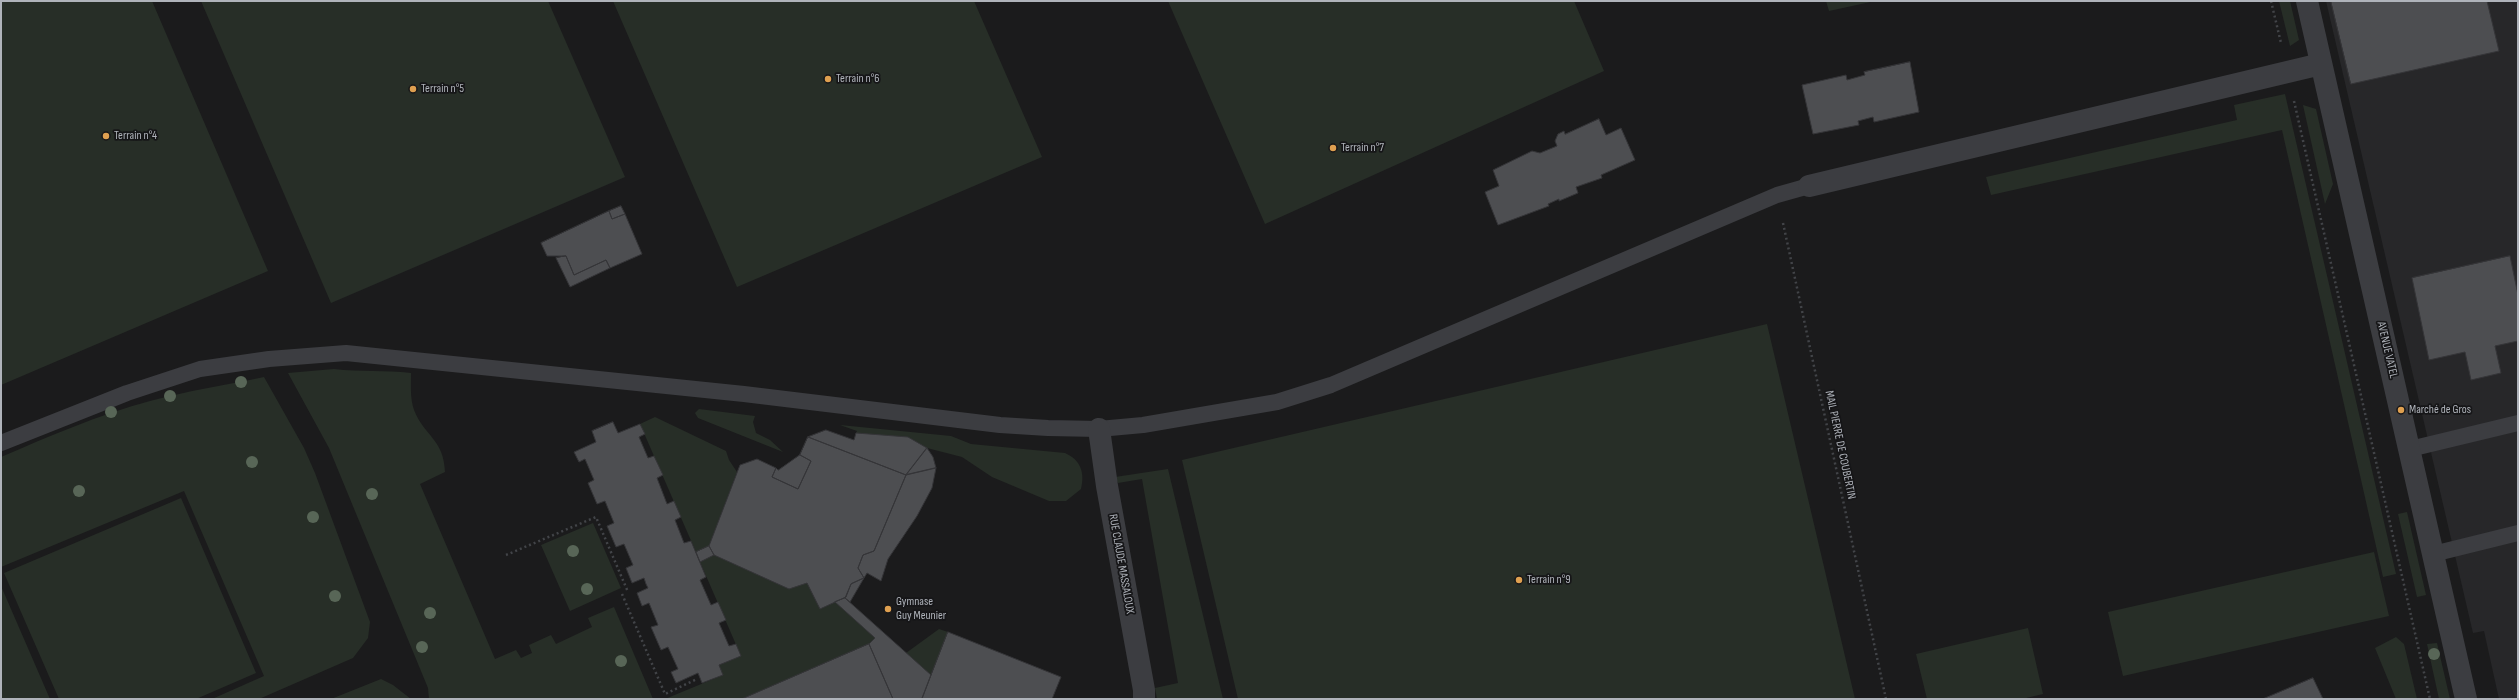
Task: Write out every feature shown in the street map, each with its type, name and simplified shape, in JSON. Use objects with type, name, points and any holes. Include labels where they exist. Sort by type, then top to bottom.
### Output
[{"type":"street","name":"AVENUE VATEL","points":[[2307,1],[2466,699]]},
{"type":"street","points":[[1809,186],[2321,64]]},
{"type":"street","name":"RUE CLAUDE MASSALOUX","points":[[1099,429],[1107,486],[1144,690],[1144,699]]},
{"type":"lane","points":[[1,443],[127,393],[200,369],[269,359],[346,353],[736,393],[1000,425],[1099,429],[1143,425],[1216,414],[1277,402],[1331,385],[1777,195],[1809,186]]},
{"type":"lane","points":[[2410,449],[2518,423]]},
{"type":"lane","points":[[2433,554],[2518,533]]},
{"type":"path","points":[[2271,1],[2430,699]]},
{"type":"path","name":"MAIL PIERRE DE COUBERTIN","points":[[1777,195],[1886,699]]},
{"type":"path","points":[[506,555],[596,517],[628,592]]},
{"type":"path","points":[[622,594],[665,694],[697,679]]},
{"type":"shaded area","name":"Terrain n°4","points":[[1,1],[152,1],[268,271],[1,385]]},
{"type":"shaded area","name":"Terrain n°5","points":[[201,1],[548,1],[625,177],[331,303]]},
{"type":"shaded area","name":"Terrain n°6","points":[[613,1],[974,1],[1042,157],[737,287]]},
{"type":"shaded area","name":"Terrain n°7","points":[[1168,1],[1574,1],[1604,71],[1265,224]]},
{"type":"shaded area","points":[[1826,1],[1875,1],[1829,11]]},
{"type":"shaded area","points":[[2279,1],[2290,1],[2299,40],[2290,46]]},
{"type":"shaded area","points":[[2326,1],[2518,1],[2518,699],[2499,699],[2484,631],[2473,633]]},
{"type":"shaded area","points":[[2285,94],[2396,574],[2383,577],[2282,130],[1991,195],[1986,177],[2237,120],[2234,105]]},
{"type":"shaded area","points":[[2303,105],[2316,109],[2333,184],[2325,204]]},
{"type":"shaded area","name":"Terrain n°9","points":[[1767,324],[1855,699],[1238,699],[1182,460]]},
{"type":"shaded area","points":[[334,369],[411,373],[411,396],[414,410],[418,419],[433,438],[441,452],[445,472],[420,484],[495,659],[516,650],[521,658],[532,653],[529,645],[551,635],[556,644],[592,627],[588,618],[614,607],[653,699],[429,699],[428,688],[329,448],[288,373]]},
{"type":"shaded area","points":[[264,377],[304,448],[315,473],[370,622],[368,638],[353,658],[259,699],[212,699],[264,676],[184,491],[1,567],[1,457],[74,426],[150,401]]},
{"type":"shaded area","points":[[699,409],[755,416],[753,422],[756,433],[770,440],[783,452],[698,418],[695,413]]},
{"type":"shaded area","points":[[655,417],[726,451],[729,460],[737,472],[709,546],[696,552],[640,424]]},
{"type":"shaded area","points":[[840,425],[951,436],[971,444],[1065,453],[1075,459],[1082,472],[1081,489],[1066,501],[1049,501],[992,477],[962,457],[927,448],[908,437],[856,433],[857,431]]},
{"type":"shaded area","points":[[1168,469],[1223,699],[1157,699],[1155,688],[1178,683],[1142,479],[1118,483],[1115,477]]},
{"type":"shaded area","points":[[181,498],[256,673],[196,699],[59,699],[4,573]]},
{"type":"shaded area","points":[[2407,512],[2426,595],[2417,597],[2398,514]]},
{"type":"shaded area","points":[[593,523],[621,588],[570,611],[541,545]]},
{"type":"shaded area","points":[[2374,552],[2389,616],[2123,676],[2108,612]]},
{"type":"shaded area","points":[[714,555],[789,589],[807,583],[820,609],[835,602],[875,638],[869,644],[742,699],[665,699],[723,675],[719,665],[741,656],[700,562]]},
{"type":"shaded area","points":[[1,586],[50,699],[1,699]]},
{"type":"shaded area","points":[[2028,628],[2043,694],[2022,699],[1927,699],[1916,654]]},
{"type":"shaded area","points":[[939,629],[948,632],[931,675],[906,653]]},
{"type":"shaded area","points":[[2396,637],[2404,644],[2417,699],[2396,699],[2375,648]]},
{"type":"shaded area","points":[[2437,643],[2450,699],[2439,699],[2427,644]]},
{"type":"shaded area","points":[[381,679],[393,685],[411,699],[331,699]]},
{"type":"building","points":[[2331,1],[2487,1],[2499,51],[2351,84]]},
{"type":"building","points":[[1910,62],[1919,112],[1874,122],[1873,117],[1858,121],[1859,125],[1813,134],[1802,85],[1846,75],[1847,80],[1865,75],[1864,72]]},
{"type":"building","points":[[1599,119],[1606,135],[1621,128],[1635,160],[1601,175],[1602,178],[1576,187],[1578,193],[1559,201],[1559,199],[1548,204],[1549,206],[1498,225],[1485,192],[1499,186],[1493,170],[1532,151],[1540,153],[1557,146],[1555,141],[1558,134],[1564,131],[1565,134]]},
{"type":"building","points":[[621,206],[625,214],[612,219],[609,211]]},
{"type":"building","points":[[609,211],[612,219],[625,214],[642,254],[610,268],[606,260],[574,275],[566,256],[547,256],[541,243]]},
{"type":"building","points":[[566,256],[574,275],[606,260],[610,268],[570,287],[556,258]]},
{"type":"building","points":[[2510,256],[2518,295],[2518,341],[2495,346],[2501,373],[2471,380],[2465,352],[2429,360],[2412,278]]},
{"type":"building","points":[[613,422],[618,433],[640,424],[645,434],[639,437],[648,458],[654,456],[663,475],[657,478],[667,504],[674,501],[681,517],[675,520],[684,543],[691,541],[706,577],[700,580],[711,605],[718,602],[726,620],[719,623],[729,646],[736,644],[741,656],[719,665],[723,675],[702,683],[698,673],[676,683],[671,672],[678,669],[668,647],[661,650],[651,627],[658,625],[649,603],[642,606],[637,593],[648,588],[644,578],[632,583],[626,568],[633,565],[624,544],[616,547],[607,526],[614,523],[605,501],[597,504],[588,483],[594,480],[585,459],[579,462],[574,452],[596,442],[592,431]]},
{"type":"building","points":[[826,430],[854,440],[856,433],[908,437],[927,448],[906,475],[808,437]]},
{"type":"building","points":[[808,437],[906,475],[874,551],[863,555],[858,568],[864,578],[851,584],[846,597],[820,609],[807,583],[789,589],[714,555],[709,546],[740,465],[757,459],[776,468],[772,477],[798,489],[811,461],[800,455]]},
{"type":"building","points":[[927,448],[933,457],[936,468],[906,475]]},
{"type":"building","points":[[800,455],[811,461],[798,489],[772,477],[776,468],[778,470]]},
{"type":"building","points":[[936,468],[932,488],[917,516],[888,559],[881,581],[867,573],[864,578],[858,568],[863,555],[874,551],[906,475]]},
{"type":"building","points":[[709,546],[714,555],[700,562],[696,552]]},
{"type":"building","points":[[864,578],[850,602],[845,598],[851,584]]},
{"type":"building","points":[[845,598],[931,675],[922,699],[893,699],[869,644],[875,638],[835,602]]},
{"type":"building","points":[[948,632],[1061,677],[1052,699],[922,699]]},
{"type":"building","points":[[869,644],[893,699],[742,699]]},
{"type":"building","points":[[2313,678],[2323,699],[2263,699]]},
{"type":"place","name":"Terrain n°6","points":[[828,79]]},
{"type":"place","name":"Terrain n°5","points":[[413,89]]},
{"type":"place","name":"Terrain n°4","points":[[106,136]]},
{"type":"place","name":"Terrain n°7","points":[[1333,148]]},
{"type":"place","name":"Marché de Gros","points":[[2401,410]]},
{"type":"place","name":"Terrain n°9","points":[[1519,580]]},
{"type":"place","name":"Gymnase Guy Meunier","points":[[888,609]]}]
